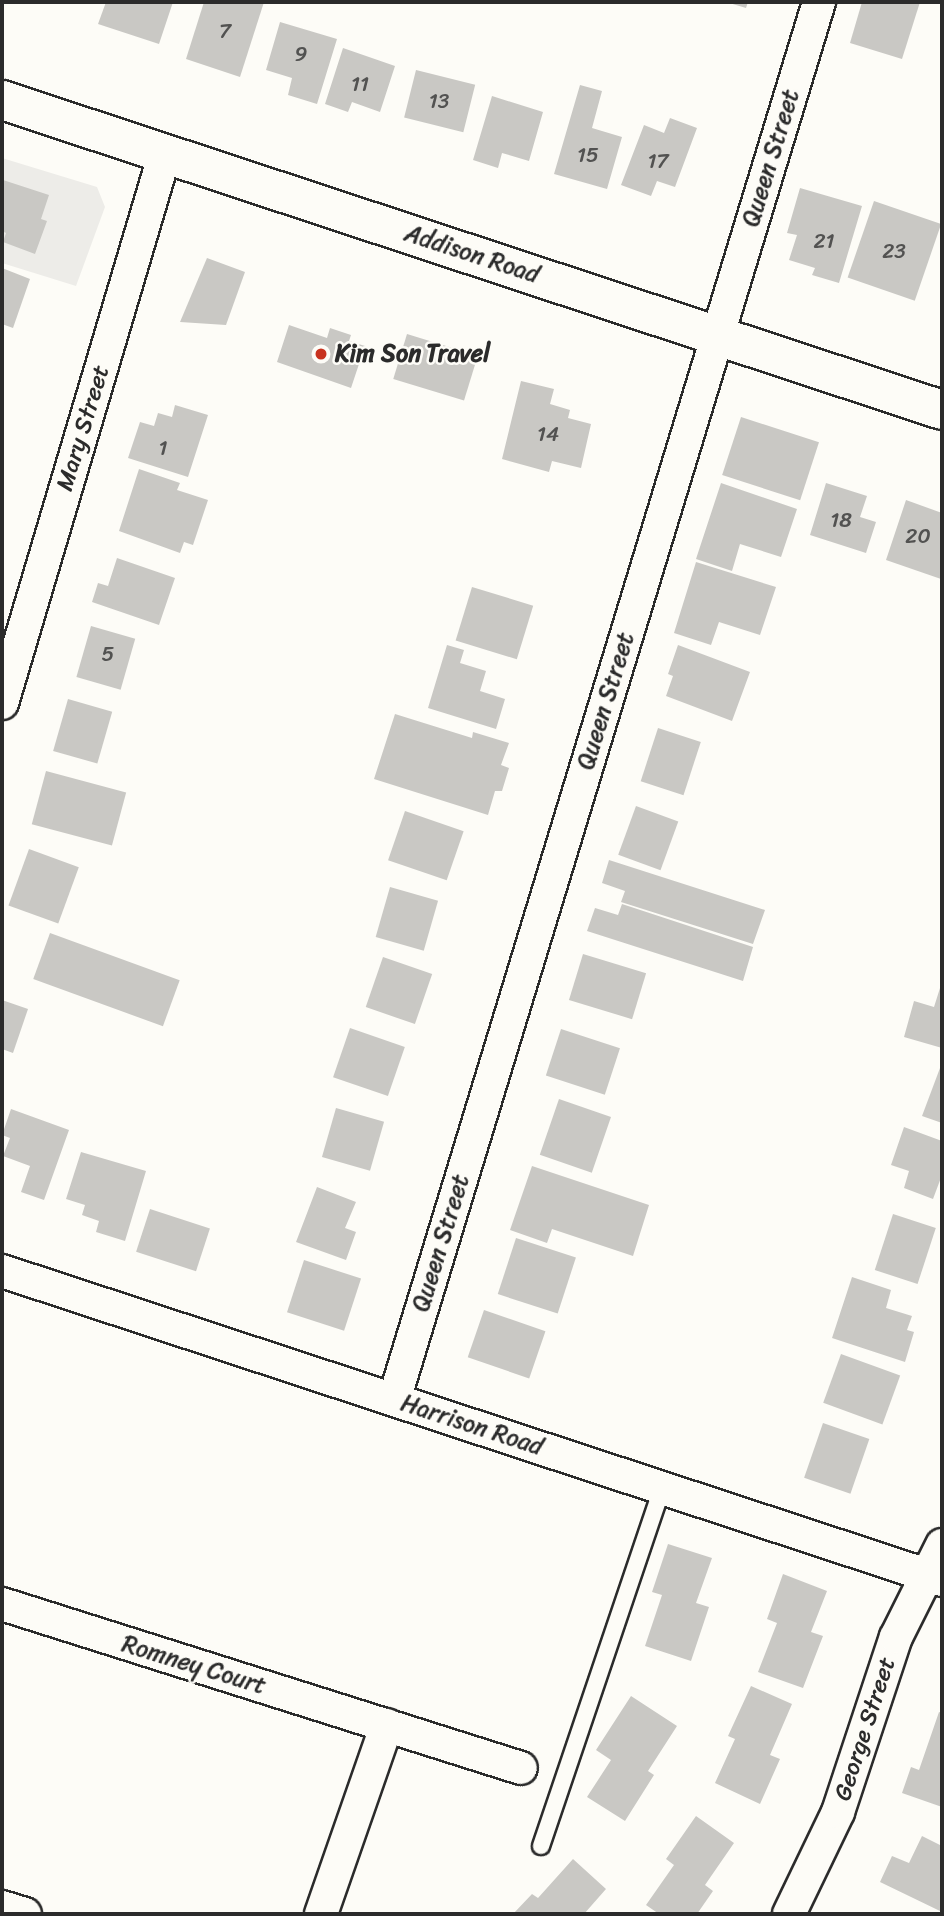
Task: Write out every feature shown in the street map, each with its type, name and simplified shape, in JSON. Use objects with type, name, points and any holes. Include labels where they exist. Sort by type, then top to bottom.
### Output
[{"type":"main road","name":"Addison Road","points":[[2,100],[942,410]]},
{"type":"street","name":"Queen Street","points":[[394,1399],[819,2]]},
{"type":"street","name":"Mary Street","points":[[3,691],[165,153]]},
{"type":"street","name":"Harrison Road","points":[[2,1271],[936,1578]]},
{"type":"street","name":"George Street","points":[[789,1914],[838,1812],[896,1637],[936,1578],[942,1545]]},
{"type":"street","name":"Romney Court","points":[[2,1604],[522,1768]]},
{"type":"street","points":[[321,1914],[387,1725]]},
{"type":"street","points":[[2,1907],[24,1914]]},
{"type":"lane","points":[[541,1846],[662,1488]]},
{"type":"shaded area","points":[[2,158],[97,187],[105,207],[76,286],[2,263]]},
{"type":"building","points":[[106,2],[173,2],[159,44],[98,24]]},
{"type":"building","points":[[204,2],[264,2],[240,77],[186,59]]},
{"type":"building","points":[[726,2],[748,2],[746,8]]},
{"type":"building","points":[[862,2],[920,2],[902,59],[850,43]]},
{"type":"building","points":[[280,22],[337,39],[317,104],[288,95],[292,78],[266,70]]},
{"type":"building","points":[[343,48],[395,66],[380,112],[352,102],[348,112],[325,104]]},
{"type":"building","points":[[416,70],[475,85],[463,132],[404,118]]},
{"type":"building","points":[[580,85],[602,91],[592,128],[622,137],[607,189],[554,174]]},
{"type":"building","points":[[492,96],[543,112],[529,161],[502,153],[498,168],[473,160]]},
{"type":"building","points":[[670,118],[697,128],[675,187],[657,181],[651,196],[621,185],[644,125],[664,133]]},
{"type":"building","points":[[3,180],[49,195],[41,219],[47,221],[35,254],[3,242],[6,233],[2,231]]},
{"type":"building","points":[[800,188],[862,206],[839,283],[812,275],[815,268],[789,260],[797,235],[787,233]]},
{"type":"building","points":[[874,201],[941,224],[915,301],[848,278]]},
{"type":"building","points":[[207,258],[245,272],[226,325],[180,322]]},
{"type":"building","points":[[2,268],[30,279],[13,328],[2,324]]},
{"type":"building","name":"Kim Son Travel","points":[[289,325],[327,338],[330,328],[351,335],[349,341],[365,346],[351,388],[277,362]]},
{"type":"building","points":[[407,334],[478,356],[464,401],[393,379]]},
{"type":"building","points":[[521,381],[554,389],[550,404],[570,410],[568,418],[591,424],[581,468],[552,461],[549,472],[502,459]]},
{"type":"building","points":[[175,405],[208,415],[188,477],[128,458],[140,422],[154,426],[158,413],[172,417]]},
{"type":"building","points":[[741,417],[819,442],[800,500],[722,475]]},
{"type":"building","points":[[139,469],[180,483],[177,490],[208,500],[193,545],[184,542],[180,553],[119,531]]},
{"type":"building","points":[[721,483],[797,509],[781,557],[740,544],[732,571],[696,559]]},
{"type":"building","points":[[826,483],[867,496],[860,517],[876,522],[866,553],[810,535]]},
{"type":"building","points":[[906,500],[942,513],[941,579],[886,560]]},
{"type":"building","points":[[117,558],[175,578],[159,625],[92,602],[98,583],[108,586]]},
{"type":"building","points":[[696,562],[776,587],[760,635],[719,622],[711,645],[674,633]]},
{"type":"building","points":[[472,587],[533,606],[517,659],[456,641]]},
{"type":"building","points":[[91,626],[135,639],[121,690],[76,677]]},
{"type":"building","points":[[447,645],[464,650],[460,663],[486,671],[480,691],[505,699],[496,729],[428,708]]},
{"type":"building","points":[[678,645],[750,672],[732,721],[666,696],[673,676],[668,674]]},
{"type":"building","points":[[68,699],[112,712],[97,764],[53,751]]},
{"type":"building","points":[[395,714],[472,738],[473,732],[509,743],[501,765],[509,768],[502,791],[495,791],[488,815],[374,779]]},
{"type":"building","points":[[658,728],[701,742],[683,795],[641,781]]},
{"type":"building","points":[[46,771],[126,792],[112,846],[32,824]]},
{"type":"building","points":[[636,806],[678,821],[661,870],[618,855]]},
{"type":"building","points":[[405,811],[464,831],[447,880],[388,860]]},
{"type":"building","points":[[29,849],[79,867],[58,924],[8,905]]},
{"type":"building","points":[[609,860],[765,910],[753,944],[621,902],[625,891],[602,883]]},
{"type":"building","points":[[390,887],[438,901],[424,951],[376,937]]},
{"type":"building","points":[[622,904],[753,947],[743,981],[587,931],[595,908],[618,915]]},
{"type":"building","points":[[50,933],[180,980],[163,1026],[33,979]]},
{"type":"building","points":[[583,954],[646,973],[632,1019],[569,1000]]},
{"type":"building","points":[[383,957],[432,974],[415,1024],[366,1007]]},
{"type":"building","points":[[940,988],[942,1048],[904,1037],[914,1001],[934,1007]]},
{"type":"building","points":[[2,1000],[28,1009],[13,1053],[2,1049]]},
{"type":"building","points":[[350,1028],[405,1047],[388,1096],[333,1077]]},
{"type":"building","points":[[561,1029],[620,1048],[605,1095],[546,1076]]},
{"type":"building","points":[[940,1068],[942,1069],[942,1123],[922,1116]]},
{"type":"building","points":[[559,1099],[611,1117],[592,1173],[540,1155]]},
{"type":"building","points":[[336,1108],[384,1122],[370,1171],[322,1157]]},
{"type":"building","points":[[11,1109],[69,1130],[44,1200],[21,1192],[30,1166],[3,1156],[10,1138],[2,1135]]},
{"type":"building","points":[[904,1127],[942,1141],[942,1175],[933,1199],[904,1188],[909,1171],[891,1165]]},
{"type":"building","points":[[81,1152],[146,1171],[125,1241],[96,1232],[99,1221],[82,1215],[85,1205],[66,1199]]},
{"type":"building","points":[[532,1166],[649,1205],[633,1256],[552,1229],[547,1243],[510,1230]]},
{"type":"building","points":[[317,1187],[356,1202],[345,1228],[356,1232],[346,1260],[296,1242]]},
{"type":"building","points":[[150,1209],[210,1228],[196,1271],[136,1252]]},
{"type":"building","points":[[893,1214],[936,1228],[918,1284],[875,1270]]},
{"type":"building","points":[[516,1238],[576,1257],[558,1314],[498,1294]]},
{"type":"building","points":[[304,1260],[361,1279],[344,1331],[287,1312]]},
{"type":"building","points":[[852,1277],[891,1290],[886,1308],[912,1316],[907,1330],[914,1332],[905,1362],[832,1338]]},
{"type":"building","points":[[484,1310],[545,1331],[529,1378],[468,1357]]},
{"type":"building","points":[[841,1354],[900,1376],[882,1424],[823,1403]]},
{"type":"building","points":[[823,1423],[869,1439],[850,1494],[804,1478]]},
{"type":"building","points":[[668,1544],[712,1558],[696,1603],[709,1607],[691,1661],[645,1646],[662,1595],[652,1592]]},
{"type":"building","points":[[783,1574],[827,1591],[811,1632],[823,1636],[803,1688],[758,1672],[777,1623],[767,1619]]},
{"type":"building","points":[[751,1686],[792,1704],[770,1755],[780,1759],[760,1804],[715,1783],[735,1739],[728,1736]]},
{"type":"building","points":[[631,1696],[677,1726],[648,1771],[654,1775],[625,1821],[587,1797],[611,1760],[596,1750]]},
{"type":"building","points":[[939,1712],[942,1713],[942,1807],[902,1793],[911,1767],[919,1770]]},
{"type":"building","points":[[696,1816],[734,1843],[705,1885],[713,1891],[697,1914],[659,1914],[646,1905],[674,1865],[666,1859]]},
{"type":"building","points":[[922,1836],[942,1846],[940,1911],[880,1882],[892,1856],[909,1863]]},
{"type":"building","points":[[573,1859],[606,1889],[584,1914],[513,1914],[532,1894],[538,1898]]},
{"type":"place","name":"Kim Son Travel","points":[[321,354]]}]
